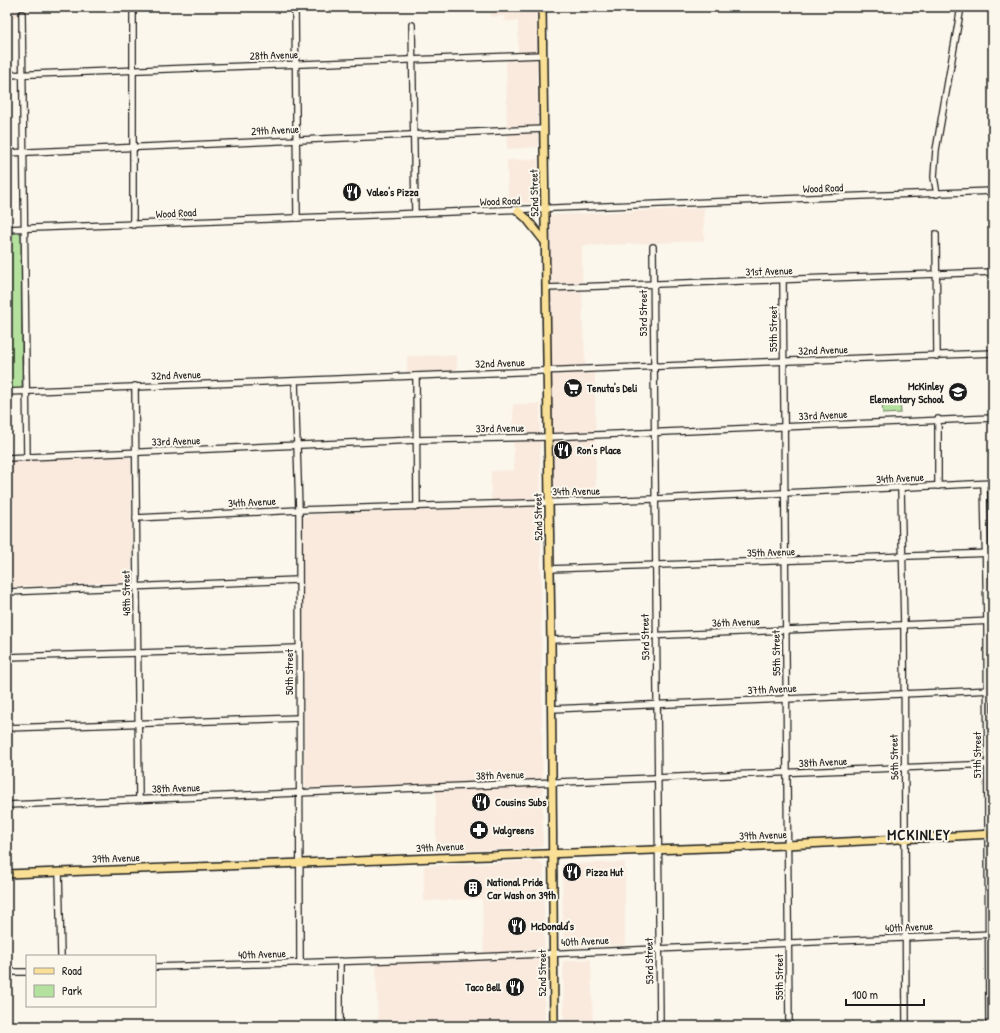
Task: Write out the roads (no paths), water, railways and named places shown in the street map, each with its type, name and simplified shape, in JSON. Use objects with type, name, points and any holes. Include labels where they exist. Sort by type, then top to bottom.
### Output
[{"type":"main road","name":"52nd Street","points":[[542,7],[551,640],[554,1026]]},
{"type":"main road","points":[[518,211],[526,218],[546,242]]},
{"type":"main road","name":"39th Avenue","points":[[7,874],[300,865],[552,853],[787,845],[990,834]]},
{"type":"street","points":[[295,7],[294,64],[297,218]]},
{"type":"street","points":[[937,194],[934,177],[936,150],[961,7]]},
{"type":"street","points":[[133,9],[133,225]]},
{"type":"street","points":[[22,14],[25,152],[27,458]]},
{"type":"street","points":[[412,25],[415,214]]},
{"type":"street","name":"28th Avenue","points":[[7,75],[542,54]]},
{"type":"street","name":"29th Avenue","points":[[7,153],[134,146],[544,129]]},
{"type":"street","name":"Wood Road","points":[[7,229],[993,192]]},
{"type":"street","points":[[936,234],[937,356]]},
{"type":"street","name":"53rd Street","points":[[653,247],[655,499],[654,566],[660,1026]]},
{"type":"street","name":"31st Avenue","points":[[546,288],[993,272]]},
{"type":"street","name":"55th Street","points":[[783,280],[789,1026]]},
{"type":"street","name":"32nd Avenue","points":[[7,392],[993,353]]},
{"type":"street","points":[[416,376],[417,507]]},
{"type":"street","name":"50th Street","points":[[295,380],[300,718],[300,963]]},
{"type":"street","name":"48th Street","points":[[135,386],[138,799]]},
{"type":"street","name":"33rd Avenue","points":[[7,458],[416,440],[548,437],[993,418]]},
{"type":"street","points":[[938,420],[938,486]]},
{"type":"street","name":"57th Street","points":[[984,484],[985,553],[990,622],[991,934],[989,1026]]},
{"type":"street","name":"34th Avenue","points":[[136,518],[298,510],[417,507],[548,501],[655,499],[785,492],[901,489],[993,484]]},
{"type":"street","name":"56th Street","points":[[901,489],[904,626],[903,694],[905,768],[904,838],[906,1026]]},
{"type":"street","name":"35th Avenue","points":[[549,569],[993,552]]},
{"type":"street","points":[[7,592],[298,580]]},
{"type":"street","name":"36th Avenue","points":[[551,640],[990,622]]},
{"type":"street","points":[[7,657],[299,648]]},
{"type":"street","name":"37th Avenue","points":[[551,709],[990,690]]},
{"type":"street","points":[[7,728],[300,718]]},
{"type":"street","name":"38th Avenue","points":[[7,805],[787,774],[990,764]]},
{"type":"street","points":[[59,872],[61,955]]},
{"type":"street","name":"40th Avenue","points":[[156,968],[658,949],[991,934]]},
{"type":"street","points":[[340,961],[340,1026]]},
{"type":"street","points":[[7,972],[26,972]]},
{"type":"place","name":"Valeo's Pizza","points":[[352,192]]},
{"type":"place","name":"Tenuta's Deli","points":[[573,388]]},
{"type":"place","name":"McKinley Elementary School","points":[[958,392]]},
{"type":"place","name":"Ron's Place","points":[[563,450]]},
{"type":"place","name":"Cousins Subs","points":[[481,802]]},
{"type":"place","name":"Walgreens","points":[[479,830]]},
{"type":"place","name":"Pizza Hut","points":[[572,872]]},
{"type":"place","name":"National Pride Car Wash on 39th","points":[[473,888]]},
{"type":"place","name":"McDonald's","points":[[517,926]]},
{"type":"place","name":"Taco Bell","points":[[515,987]]},
{"type":"district","name":"MCKINLEY","points":[[919,835]]}]
